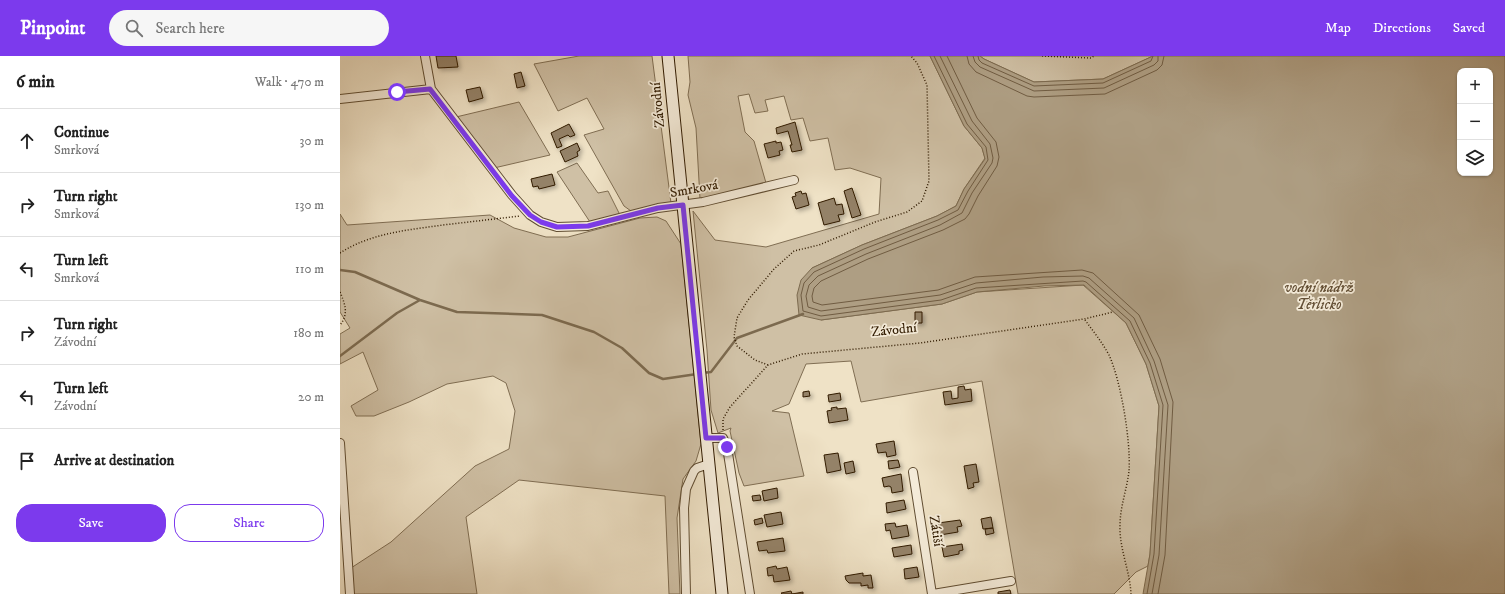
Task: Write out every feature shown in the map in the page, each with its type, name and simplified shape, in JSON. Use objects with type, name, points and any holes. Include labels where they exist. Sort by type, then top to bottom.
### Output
[{"type":"main road","name":"Závodní","points":[[668,56],[722,594]]},
{"type":"street","points":[[340,99],[430,89],[425,56]]},
{"type":"street","name":"Smrková","points":[[430,89],[512,196],[530,215],[541,222],[557,227],[588,226],[658,208],[683,205],[794,180]]},
{"type":"street","points":[[706,438],[723,438],[727,447],[750,594]]},
{"type":"street","points":[[340,443],[350,594]]},
{"type":"street","points":[[686,594],[684,508],[686,489],[696,468],[709,464]]},
{"type":"street","name":"Zátiší","points":[[913,472],[933,594]]},
{"type":"street","points":[[933,594],[1011,581]]},
{"type":"path","points":[[768,365],[755,360],[737,346],[734,337],[737,318],[748,300],[774,269],[794,251],[819,244],[875,222],[907,212],[922,201],[929,181],[927,85],[917,63],[911,56]]},
{"type":"path","points":[[1042,56],[1091,58],[1094,56]]},
{"type":"path","points":[[340,253],[368,239],[394,233],[530,215]]},
{"type":"path","points":[[340,292],[346,309],[346,316],[340,325]]},
{"type":"path","name":"Závodní","points":[[723,438],[723,420],[730,407],[768,365],[802,354],[920,343],[1084,319],[1113,312]]},
{"type":"path","points":[[1084,319],[1109,355],[1123,403],[1127,434],[1129,471],[1120,525],[1122,548],[1130,581],[1131,594]]},
{"type":"shaded area","points":[[579,56],[652,56],[671,203],[631,211],[624,206],[584,135],[604,129],[587,98],[558,111],[534,64]]},
{"type":"shaded area","points":[[688,56],[930,56],[964,126],[982,148],[985,158],[964,189],[956,206],[937,216],[862,245],[812,268],[821,320],[942,304],[977,292],[1083,285],[1126,323],[1146,364],[1159,406],[1148,566],[1136,572],[1114,594],[1018,594],[982,381],[861,402],[851,361],[806,364],[789,404],[772,411],[789,413],[804,476],[744,486],[739,473],[730,431],[731,428],[718,433],[711,410],[707,350],[693,211],[715,240],[766,247],[879,214],[881,178],[850,168],[835,170],[828,138],[810,141],[803,118],[791,120],[784,96],[765,100],[768,111],[755,113],[749,94],[738,96],[745,132],[754,141],[766,183],[700,199],[696,128],[688,95],[690,82]]},
{"type":"shaded area","points":[[980,56],[1153,56],[1103,79],[1034,82]]},
{"type":"shaded area","points":[[519,102],[550,155],[494,168],[456,117]]},
{"type":"shaded area","points":[[577,163],[598,193],[608,191],[620,215],[590,222],[557,172]]},
{"type":"shaded area","points":[[340,214],[347,225],[490,215],[514,228],[546,237],[568,237],[640,218],[657,217],[666,221],[681,244],[701,444],[696,461],[683,479],[677,518],[680,594],[669,594],[665,496],[519,480],[466,517],[477,594],[353,594],[351,568],[391,542],[475,466],[509,449],[515,411],[506,383],[493,376],[447,384],[409,402],[374,416],[356,416],[351,406],[378,390],[363,352],[340,364],[340,334],[350,328],[340,312]]},
{"type":"water","name":"vodní nádrž Těrlicko","points":[[930,56],[980,56],[1034,82],[1103,79],[1153,56],[1505,56],[1505,594],[1143,594],[1150,554],[1159,406],[1146,364],[1126,323],[1084,285],[1044,286],[977,292],[942,304],[821,320],[799,315],[797,295],[801,280],[812,268],[862,245],[937,216],[956,206],[964,189],[985,159],[982,148],[964,126]]},
{"type":"building","points":[[436,56],[456,56],[458,67],[438,68]]},
{"type":"building","points":[[521,72],[525,86],[517,88],[514,74]]},
{"type":"building","points":[[480,87],[483,98],[469,102],[466,90]]},
{"type":"building","points":[[795,122],[802,150],[792,152],[790,145],[792,145],[788,131],[777,134],[776,128]]},
{"type":"building","points":[[569,124],[575,135],[570,137],[568,135],[559,139],[562,146],[557,148],[551,133]]},
{"type":"building","points":[[776,141],[776,143],[781,142],[783,150],[779,151],[780,155],[768,158],[764,144]]},
{"type":"building","points":[[577,143],[580,150],[577,152],[578,156],[565,162],[560,151]]},
{"type":"building","points":[[552,174],[555,185],[539,189],[538,186],[533,187],[531,179]]},
{"type":"building","points":[[852,188],[861,215],[852,218],[844,191]]},
{"type":"building","points":[[801,191],[802,194],[806,193],[809,205],[796,209],[792,197],[796,196],[795,193]]},
{"type":"building","points":[[834,198],[836,205],[842,204],[844,214],[838,215],[840,221],[824,225],[818,203]]},
{"type":"building","points":[[915,312],[922,312],[922,323],[915,323]]},
{"type":"building","points":[[964,386],[965,390],[971,389],[972,401],[945,405],[943,392],[951,391],[952,399],[958,398],[958,387]]},
{"type":"building","points":[[809,391],[810,396],[803,397],[803,392]]},
{"type":"building","points":[[840,393],[841,400],[829,402],[828,395]]},
{"type":"building","points":[[837,407],[837,409],[846,408],[848,420],[829,423],[827,411],[832,410],[831,408]]},
{"type":"building","points":[[894,441],[896,455],[887,457],[886,452],[878,453],[876,444]]},
{"type":"building","points":[[838,453],[841,470],[827,473],[824,455]]},
{"type":"building","points":[[898,460],[900,467],[889,469],[888,461]]},
{"type":"building","points":[[853,461],[855,472],[846,474],[844,463]]},
{"type":"building","points":[[976,464],[979,482],[973,483],[974,487],[968,489],[964,466]]},
{"type":"building","points":[[901,474],[903,491],[892,493],[891,487],[884,487],[882,478]]},
{"type":"building","points":[[777,488],[778,498],[764,501],[762,491]]},
{"type":"building","points":[[760,495],[761,500],[753,501],[752,496]]},
{"type":"building","points":[[904,500],[906,509],[887,513],[886,503]]},
{"type":"building","points":[[781,512],[783,524],[767,527],[764,515]]},
{"type":"building","points":[[991,517],[993,528],[983,529],[981,519]]},
{"type":"building","points":[[762,518],[763,523],[755,525],[754,520]]},
{"type":"building","points":[[960,520],[962,526],[957,527],[958,532],[940,535],[938,523]]},
{"type":"building","points":[[895,523],[896,527],[907,525],[909,536],[892,539],[890,530],[886,531],[885,524]]},
{"type":"building","points":[[993,528],[994,533],[986,535],[985,529]]},
{"type":"building","points":[[783,538],[785,551],[768,553],[767,550],[759,551],[757,542]]},
{"type":"building","points":[[962,544],[963,550],[959,551],[959,554],[944,557],[942,547]]},
{"type":"building","points":[[911,545],[912,554],[894,557],[892,548]]},
{"type":"building","points":[[776,566],[777,569],[787,567],[790,580],[774,582],[773,575],[768,576],[767,568]]},
{"type":"building","points":[[917,567],[919,577],[905,579],[904,569]]},
{"type":"building","points":[[863,573],[863,576],[871,575],[873,588],[868,588],[868,585],[861,586],[861,583],[849,583],[846,580],[845,576]]},
{"type":"building","points":[[1010,590],[1011,594],[998,594],[998,592]]},
{"type":"building","points":[[791,591],[792,594],[781,593]]},
{"type":"building","points":[[803,592],[803,594],[792,594]]},
{"type":"waterway","points":[[340,270],[355,272],[420,300],[457,312],[542,315],[594,332],[622,348],[649,373],[663,379],[697,374]]},
{"type":"waterway","points":[[340,356],[397,313],[420,300]]},
{"type":"waterway","points":[[702,373],[711,372],[737,338],[803,314]]},
{"type":"route","points":[[397,92],[430,89],[512,196],[530,215],[541,222],[557,227],[569,228],[588,226],[658,208],[683,205],[706,438],[723,438],[727,447]]}]
